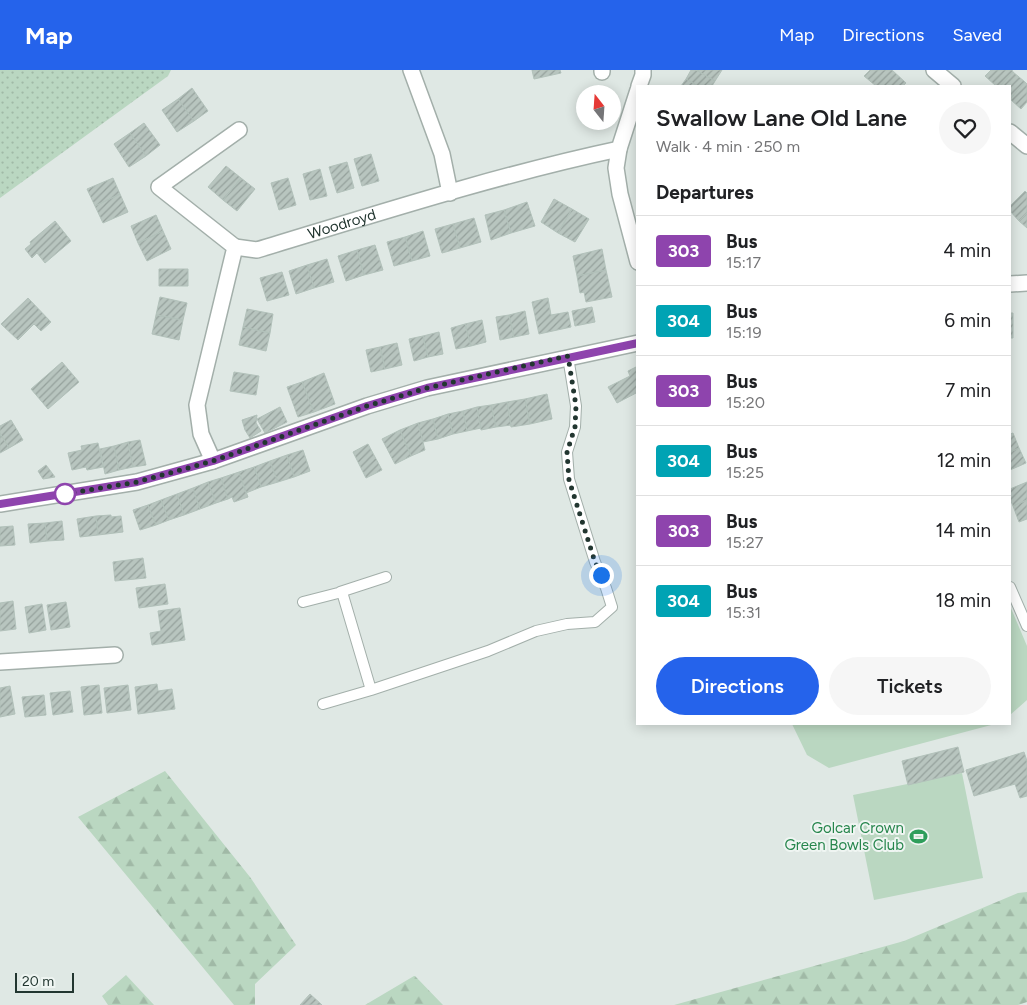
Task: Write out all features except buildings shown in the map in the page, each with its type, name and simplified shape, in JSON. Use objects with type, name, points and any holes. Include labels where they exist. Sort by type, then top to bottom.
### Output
[{"type":"street","points":[[411,70],[442,154],[450,193]]},
{"type":"street","points":[[639,85],[643,70]]},
{"type":"street","points":[[934,70],[951,85]]},
{"type":"street","points":[[636,96],[618,149],[616,168],[620,194],[636,254]]},
{"type":"street","points":[[213,461],[201,434],[197,405],[235,247],[159,187],[239,130]]},
{"type":"street","points":[[1011,133],[1027,146]]},
{"type":"street","name":"Woodroyd","points":[[235,247],[257,250],[450,193],[580,157],[618,149]]},
{"type":"street","points":[[1011,284],[1027,283]]},
{"type":"street","points":[[0,504],[137,482],[213,461],[376,403],[427,388],[568,356],[636,343]]},
{"type":"street","points":[[0,662],[115,655]]},
{"type":"lane","points":[[323,704],[488,651],[536,631],[567,624],[596,622],[612,607],[595,562],[569,480],[567,452],[575,427],[576,406],[568,356]]},
{"type":"lane","points":[[303,602],[386,577]]},
{"type":"lane","points":[[1011,589],[1027,626]]},
{"type":"lane","points":[[340,592],[342,592],[371,690]]},
{"type":"green space","points":[[0,70],[171,70],[168,76],[0,198]]},
{"type":"green space","points":[[1011,608],[1027,646],[1027,700],[1011,714]]},
{"type":"green space","points":[[792,725],[991,725],[829,768],[807,755]]},
{"type":"green space","points":[[165,771],[250,877],[296,945],[255,984],[255,1005],[234,1005],[78,817]]},
{"type":"green space","name":"Golcar Crown Green Bowls Club","points":[[962,773],[983,878],[874,900],[853,795]]},
{"type":"green space","points":[[1027,892],[1027,1002],[1018,1005],[674,1005],[904,941],[1018,893]]},
{"type":"green space","points":[[126,975],[154,1005],[108,1005],[102,996]]},
{"type":"green space","points":[[414,976],[443,1005],[365,1005]]},
{"type":"bus line","name":"303","points":[[0,504],[137,482],[213,461],[367,406],[427,388],[568,356],[636,343]]},
{"type":"place","name":"Golcar Crown Green Bowls Club","points":[[918,837]]},
{"type":"route","points":[[65,494],[137,482],[213,461],[367,406],[427,388],[568,356],[576,406],[575,427],[567,452],[569,480],[595,562],[601,575]]}]
